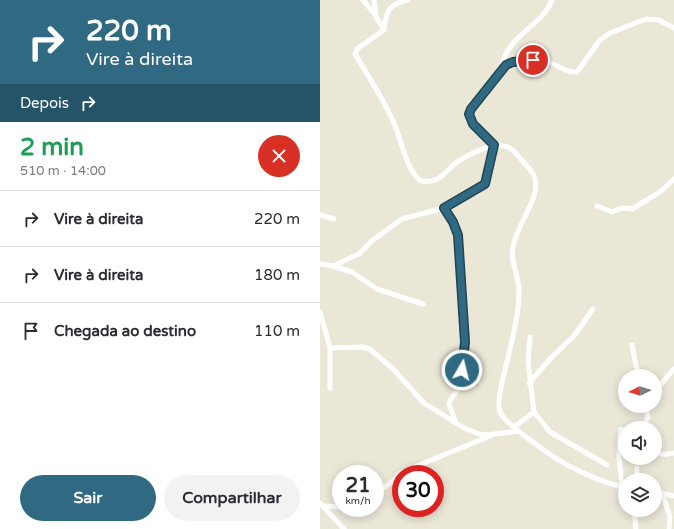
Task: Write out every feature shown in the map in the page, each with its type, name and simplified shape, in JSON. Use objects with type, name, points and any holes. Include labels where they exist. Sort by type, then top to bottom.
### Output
[{"type":"street","points":[[363,0],[384,30]]},
{"type":"street","points":[[374,0],[376,17]]},
{"type":"street","points":[[408,0],[398,2],[389,10],[386,17],[384,30],[358,48],[355,54],[394,122],[402,148],[414,175],[419,180],[432,182],[441,178],[457,162],[482,149],[494,145],[504,146],[514,151],[533,175],[536,183],[534,197],[523,217],[513,246],[512,256],[519,288],[518,305],[498,401],[499,410],[503,418],[514,427],[571,468],[603,482],[618,486]]},
{"type":"street","points":[[494,145],[473,124],[469,114],[471,109],[501,69],[507,50],[543,13],[552,0]]},
{"type":"street","points":[[501,69],[513,62],[533,60],[550,63],[572,73],[577,72],[600,40],[610,33],[646,19],[658,20],[674,28]]},
{"type":"street","points":[[333,266],[359,254],[373,240],[402,219],[444,208],[485,184],[494,145]]},
{"type":"street","points":[[597,206],[612,212],[622,208],[632,209],[660,192],[674,179]]},
{"type":"street","points":[[444,208],[453,222],[458,235],[465,342],[459,387],[451,397],[449,404],[456,423]]},
{"type":"street","points":[[320,214],[334,219]]},
{"type":"street","points":[[320,264],[333,266],[352,272],[377,289],[423,304]]},
{"type":"street","points":[[529,383],[551,358],[574,336],[593,309]]},
{"type":"street","points":[[320,312],[330,348],[330,388]]},
{"type":"street","points":[[530,337],[528,361],[529,383],[534,399],[534,412],[550,432],[607,465]]},
{"type":"street","points":[[632,345],[637,369]]},
{"type":"street","points":[[330,348],[363,347],[370,349],[387,364],[424,403],[456,423],[479,434],[492,435],[519,431]]},
{"type":"street","points":[[662,383],[674,369]]},
{"type":"street","points":[[514,427],[534,412]]},
{"type":"street","points":[[384,488],[392,482],[400,473],[492,435]]},
{"type":"street","points":[[662,455],[674,453]]},
{"type":"street","points":[[637,468],[637,473]]},
{"type":"street","points":[[662,493],[674,496]]},
{"type":"street","points":[[662,493],[670,517],[669,529]]},
{"type":"street","points":[[322,505],[332,506]]},
{"type":"street","points":[[322,505],[344,529]]},
{"type":"street","points":[[635,517],[636,529]]},
{"type":"route","points":[[462,370],[465,342],[458,235],[453,222],[444,208],[480,188],[485,184],[487,179],[494,145],[473,124],[469,114],[471,109],[501,69],[506,65],[522,60],[533,60]]}]
